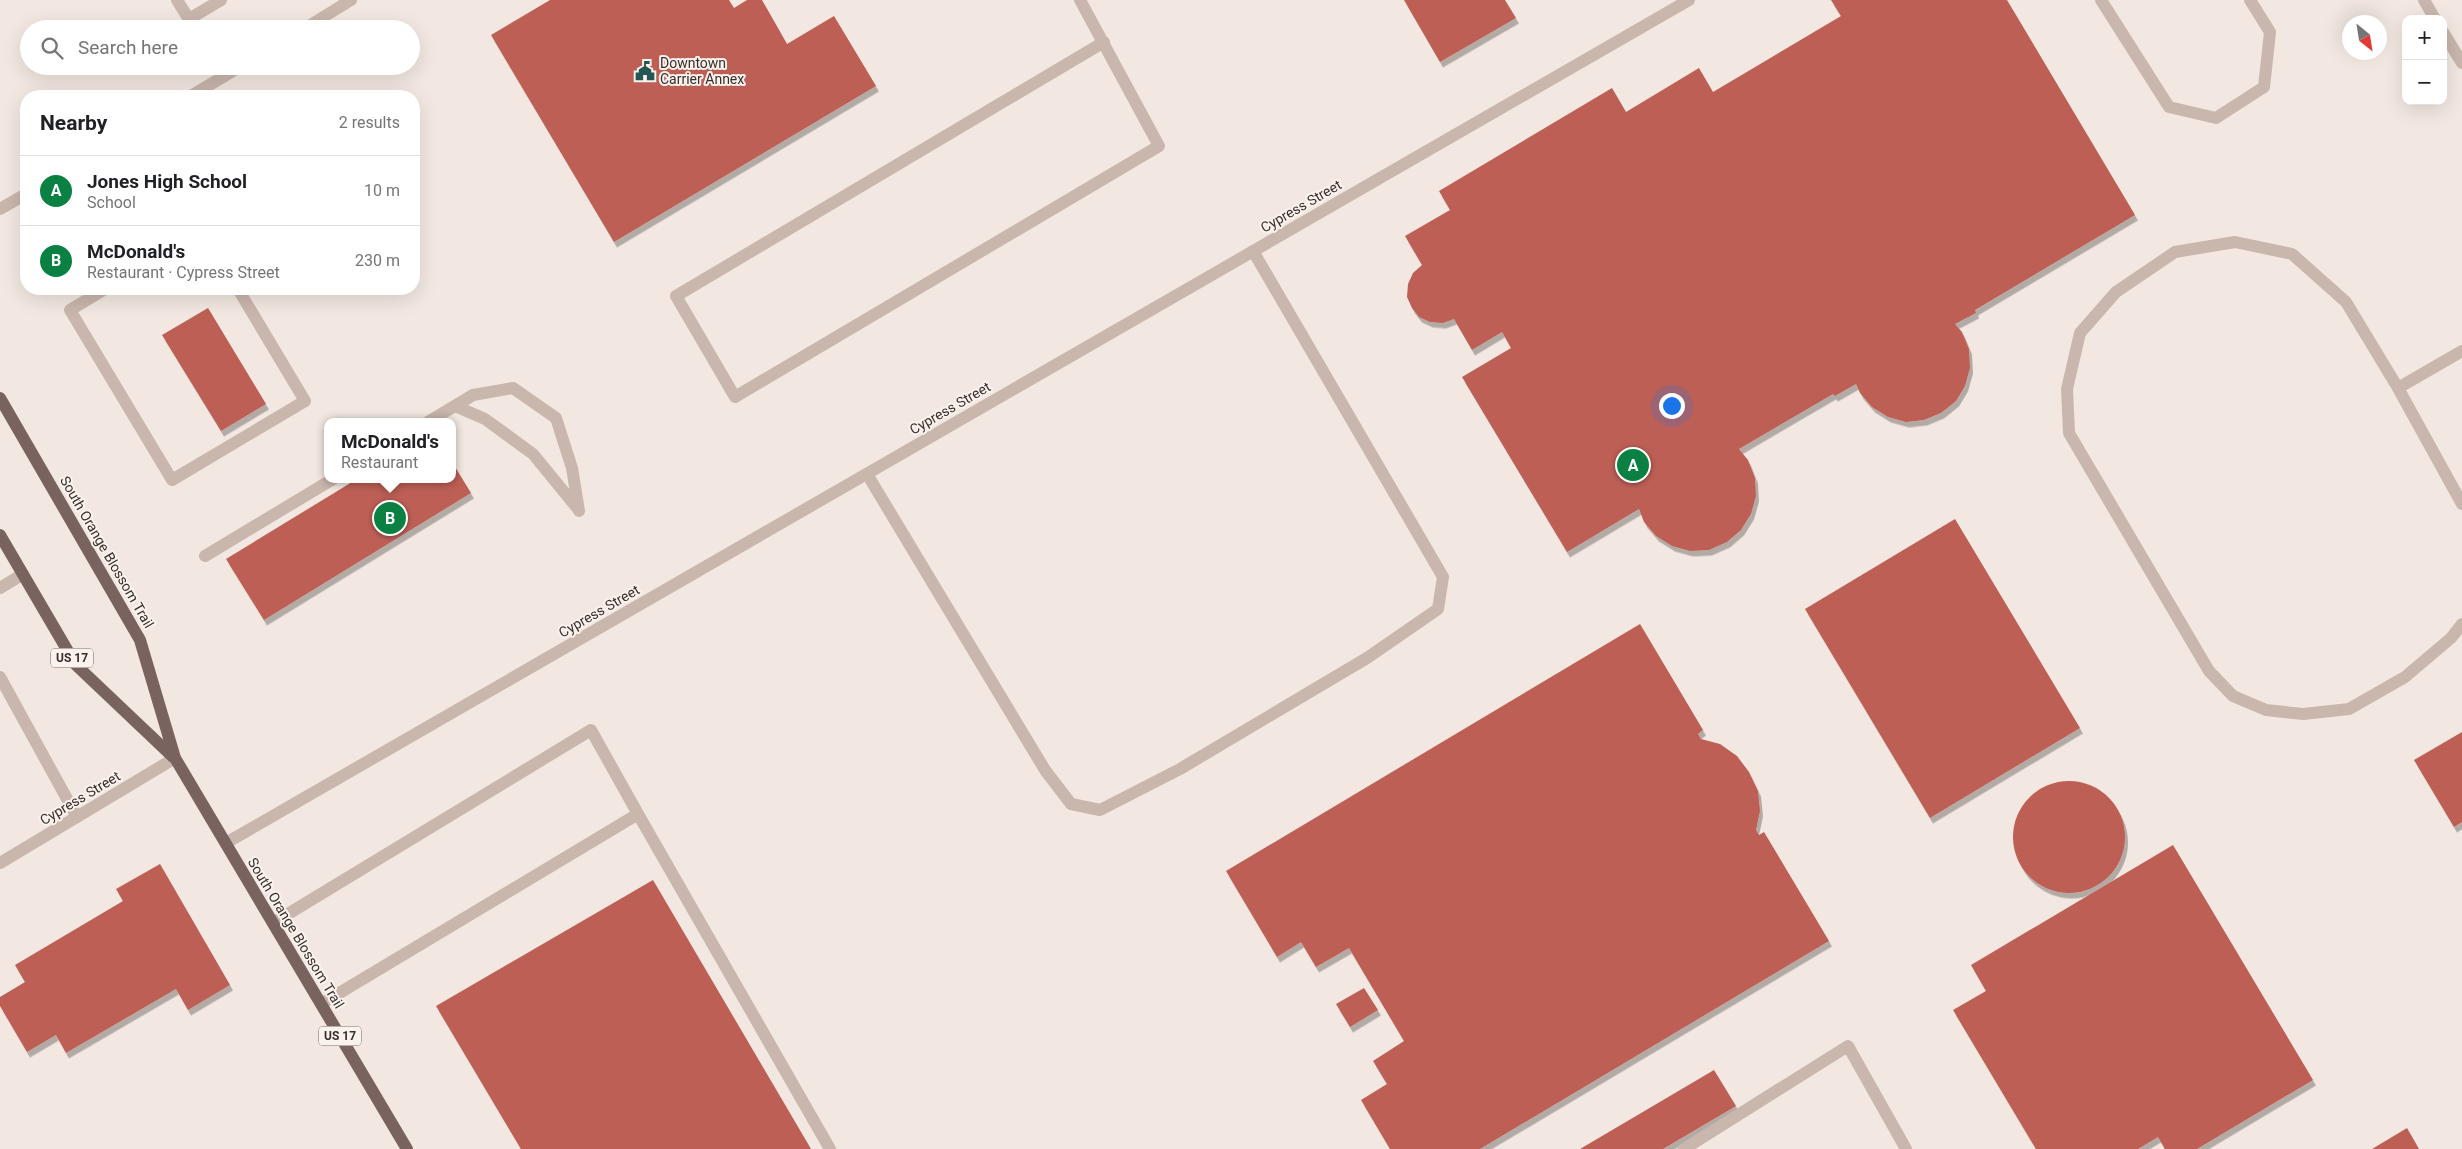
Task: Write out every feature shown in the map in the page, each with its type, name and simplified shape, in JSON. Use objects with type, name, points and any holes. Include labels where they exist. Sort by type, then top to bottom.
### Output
[{"type":"main road","name":"South Orange Blossom Trail","points":[[0,398],[140,640],[175,758],[408,1149]]},
{"type":"main road","name":"South Orange Blossom Trail","points":[[0,534],[76,665],[175,758]]},
{"type":"street","points":[[177,0],[190,20]]},
{"type":"street","points":[[197,20],[221,0]]},
{"type":"street","points":[[319,20],[351,0]]},
{"type":"street","points":[[1080,0],[1104,42],[1159,146],[735,397],[676,296],[1104,42]]},
{"type":"street","name":"Cypress Street","points":[[226,843],[1689,0]]},
{"type":"street","points":[[2101,0],[2169,107],[2216,118],[2264,87],[2270,32],[2250,0]]},
{"type":"street","points":[[2424,0],[2433,15]]},
{"type":"street","points":[[2447,39],[2462,63]]},
{"type":"street","points":[[198,90],[216,75]]},
{"type":"street","points":[[0,209],[20,197]]},
{"type":"street","points":[[2462,504],[2398,388],[2346,302],[2292,254],[2235,242],[2175,252],[2116,292],[2080,333],[2067,389],[2070,433],[2209,671],[2233,696],[2266,710],[2303,714],[2349,709],[2405,677],[2451,638],[2462,624]]},
{"type":"street","points":[[867,474],[1045,770],[1070,804],[1100,810],[1180,769],[1367,658],[1438,609],[1443,576],[1253,251]]},
{"type":"street","points":[[95,295],[70,310],[172,480],[305,401],[242,295]]},
{"type":"street","points":[[2398,388],[2462,351]]},
{"type":"street","points":[[435,418],[473,395],[513,388],[556,418],[572,468],[579,511],[533,454],[485,419],[455,406]]},
{"type":"street","points":[[205,556],[326,483]]},
{"type":"street","points":[[0,588],[23,574]]},
{"type":"street","points":[[0,677],[77,817]]},
{"type":"street","points":[[273,923],[591,730],[830,1149]]},
{"type":"street","name":"Cypress Street","points":[[0,863],[175,758]]},
{"type":"street","points":[[321,1004],[638,814]]},
{"type":"street","points":[[1684,1149],[1848,1046],[1906,1149]]},
{"type":"building","points":[[550,0],[729,0],[734,8],[747,0],[762,0],[787,44],[834,16],[876,86],[614,242],[491,35]]},
{"type":"building","points":[[1404,0],[1505,0],[1516,18],[1440,62]]},
{"type":"building","points":[[1831,0],[2007,0],[2135,215],[1975,310],[1976,313],[1955,324],[1962,332],[1969,349],[1970,368],[1965,386],[1956,401],[1941,413],[1924,420],[1906,422],[1888,417],[1872,407],[1860,393],[1856,384],[1835,396],[1833,394],[1739,449],[1748,460],[1755,478],[1756,496],[1751,514],[1741,530],[1727,542],[1709,550],[1690,551],[1672,546],[1656,536],[1644,522],[1639,509],[1567,552],[1462,377],[1511,348],[1502,332],[1472,350],[1454,319],[1443,323],[1430,322],[1419,317],[1407,297],[1408,284],[1413,273],[1422,265],[1405,236],[1450,210],[1439,191],[1612,88],[1626,112],[1699,68],[1713,92],[1841,16]]},
{"type":"building","points":[[208,308],[266,404],[221,431],[162,335]]},
{"type":"building","points":[[456,469],[471,493],[264,620],[226,559],[350,483],[456,483]]},
{"type":"building","points":[[1955,519],[2080,728],[1930,818],[1805,609]]},
{"type":"building","points":[[1640,624],[1703,730],[1698,734],[1701,739],[1720,744],[1737,756],[1749,772],[1758,791],[1760,811],[1756,830],[1759,835],[1764,832],[1829,941],[1480,1149],[1390,1149],[1361,1100],[1387,1084],[1373,1061],[1404,1041],[1349,948],[1316,967],[1301,942],[1277,957],[1226,871]]},
{"type":"building","points":[[2462,732],[2462,822],[2454,827],[2414,760]]},
{"type":"building","points":[[2069,781],[2090,786],[2108,798],[2120,816],[2125,837],[2120,858],[2108,876],[2090,888],[2069,893],[2048,888],[2030,876],[2018,858],[2013,837],[2018,816],[2030,798],[2048,786]]},
{"type":"building","points":[[2173,845],[2313,1080],[2197,1149],[2165,1149],[2158,1137],[2138,1149],[2036,1149],[1953,1010],[1986,991],[1971,965]]},
{"type":"building","points":[[160,864],[230,985],[188,1010],[176,989],[66,1053],[56,1035],[27,1052],[0,1006],[0,997],[25,982],[15,965],[123,901],[116,889]]},
{"type":"building","points":[[653,880],[811,1149],[521,1149],[436,1006]]},
{"type":"building","points":[[1364,988],[1378,1010],[1350,1027],[1336,1004]]},
{"type":"building","points":[[1714,1070],[1736,1106],[1663,1149],[1580,1149]]},
{"type":"building","points":[[2407,1128],[2419,1149],[2372,1149]]},
{"type":"place","name":"Downtown Carrier Annex","points":[[645,71]]},
{"type":"place","name":"Jones High School","points":[[1633,465]]},
{"type":"place","name":"McDonald's","points":[[390,518]]}]
